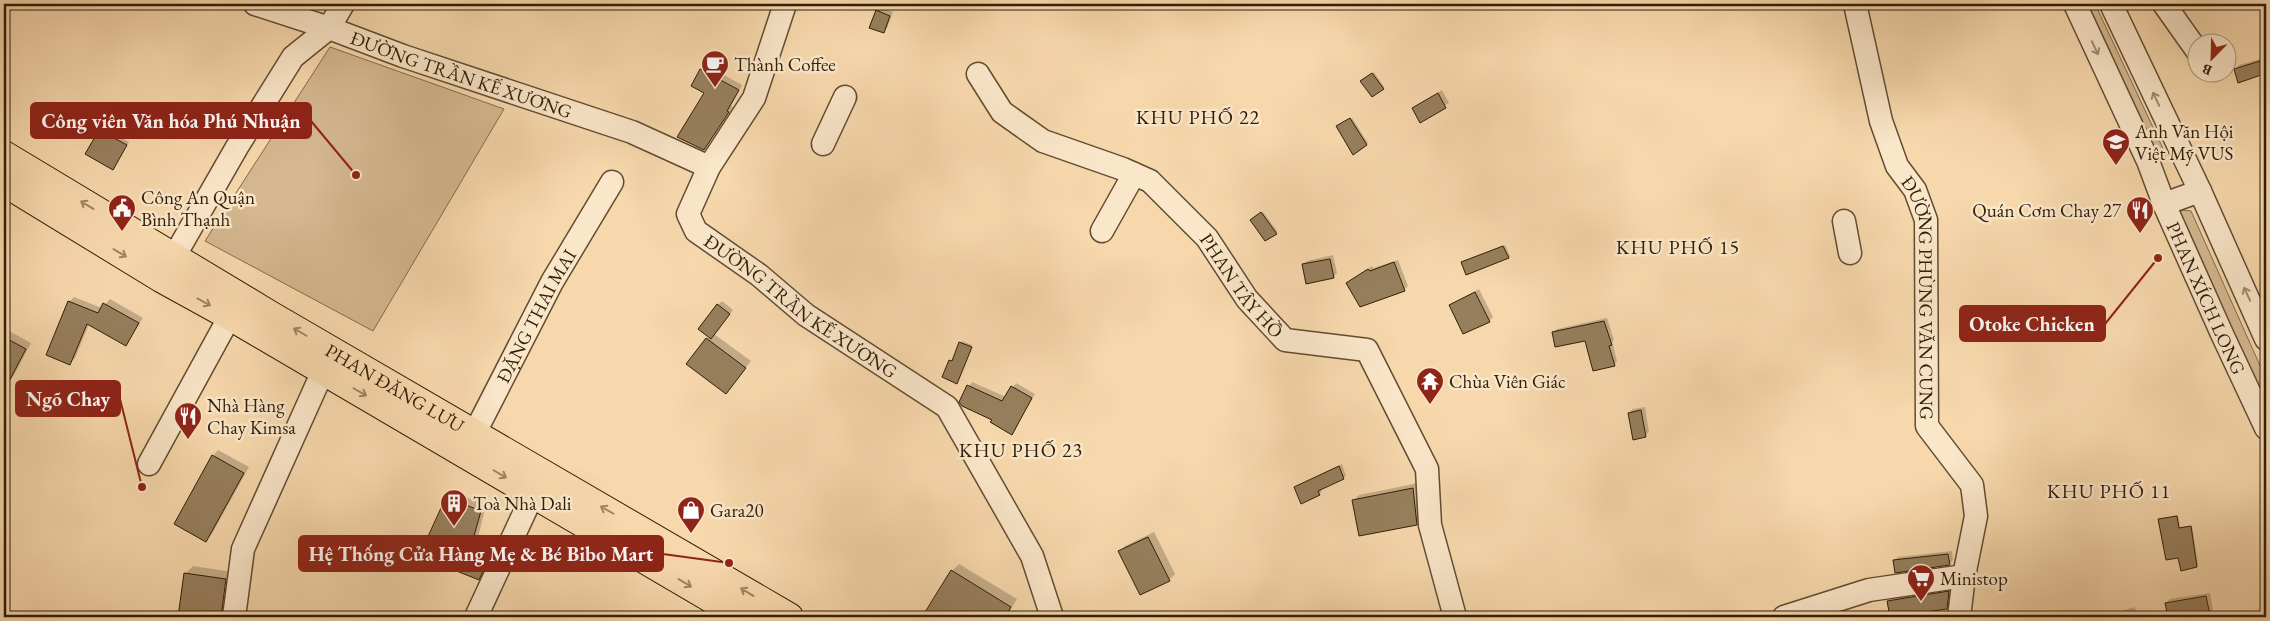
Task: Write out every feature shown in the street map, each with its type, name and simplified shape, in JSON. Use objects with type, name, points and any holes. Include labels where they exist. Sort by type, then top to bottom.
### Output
[{"type":"main road","name":"PHAN ĐĂNG LƯU","points":[[4,155],[168,268],[230,316],[323,371],[470,443],[533,494],[743,617]]},
{"type":"main road","name":"PHAN ĐĂNG LƯU","points":[[4,182],[168,268],[470,443],[789,617]]},
{"type":"street","name":"ĐƯỜNG TRẦN KẾ XƯƠNG","points":[[255,4],[328,28],[402,56],[632,132],[709,167],[688,214],[696,231],[759,275],[806,315],[947,408],[1032,556],[1052,617]]},
{"type":"street","points":[[168,268],[237,147],[293,57],[328,28],[343,4]]},
{"type":"street","points":[[709,167],[754,98],[785,4]]},
{"type":"street","name":"ĐƯỜNG PHÙNG VĂN CUNG","points":[[1855,4],[1881,121],[1897,166],[1915,190],[1926,220],[1928,426],[1972,485],[1976,516],[1964,576],[1959,617]]},
{"type":"street","name":"PHAN XÍCH LONG","points":[[2075,4],[2148,161],[2164,204],[2266,428]]},
{"type":"street","name":"PHAN XÍCH LONG","points":[[2111,4],[2200,191],[2266,339]]},
{"type":"street","points":[[2164,4],[2188,38]]},
{"type":"street","name":"PHAN TÂY HỒ","points":[[978,74],[1002,112],[1043,141],[1150,181],[1206,238],[1247,299],[1285,340],[1367,350],[1427,469],[1430,524],[1455,617]]},
{"type":"street","points":[[823,144],[845,97]]},
{"type":"street","points":[[1102,231],[1134,174]]},
{"type":"street","name":"ĐẶNG THAI MAI","points":[[470,443],[552,282],[612,182]]},
{"type":"street","points":[[2164,204],[2200,191]]},
{"type":"street","points":[[1844,221],[1850,253]]},
{"type":"street","points":[[149,464],[230,316]]},
{"type":"street","points":[[234,617],[243,549],[323,371]]},
{"type":"street","points":[[476,617],[533,494]]},
{"type":"street","points":[[1784,617],[1869,590],[1964,576]]},
{"type":"shaded area","points":[[2081,4],[2095,4],[2166,155],[2160,163]]},
{"type":"shaded area","points":[[330,47],[504,109],[373,331],[205,241]]},
{"type":"shaded area","points":[[2182,210],[2191,211],[2266,379],[2266,417],[2179,212]]},
{"type":"building","points":[[876,10],[890,16],[884,33],[869,28]]},
{"type":"building","points":[[2260,61],[2264,74],[2238,83],[2238,68]]},
{"type":"building","points":[[700,69],[739,90],[727,111],[729,112],[704,150],[677,137],[704,93],[691,86]]},
{"type":"building","points":[[1372,73],[1384,89],[1372,97],[1360,81]]},
{"type":"building","points":[[1438,93],[1446,108],[1420,123],[1412,108]]},
{"type":"building","points":[[1350,118],[1367,145],[1353,155],[1336,126]]},
{"type":"building","points":[[99,130],[127,145],[113,170],[85,154]]},
{"type":"building","points":[[1261,212],[1277,234],[1265,241],[1250,220]]},
{"type":"building","points":[[1503,246],[1509,258],[1466,275],[1461,262]]},
{"type":"building","points":[[1330,259],[1334,278],[1306,284],[1302,264]]},
{"type":"building","points":[[1394,262],[1405,291],[1360,307],[1346,283],[1368,269],[1370,271]]},
{"type":"building","points":[[1475,292],[1490,322],[1463,334],[1449,305]]},
{"type":"building","points":[[68,301],[98,313],[103,303],[139,323],[126,346],[87,324],[70,365],[46,355]]},
{"type":"building","points":[[717,304],[730,314],[711,339],[698,329]]},
{"type":"building","points":[[1604,321],[1612,345],[1609,346],[1615,366],[1593,371],[1585,341],[1555,347],[1552,332]]},
{"type":"building","points":[[4,337],[26,349],[4,391]]},
{"type":"building","points":[[706,338],[746,368],[726,394],[686,364]]},
{"type":"building","points":[[959,342],[972,347],[957,384],[942,377],[949,360],[952,361]]},
{"type":"building","points":[[967,385],[1002,401],[1011,386],[1032,398],[1012,435],[990,422],[992,420],[962,406],[959,402]]},
{"type":"building","points":[[1641,410],[1646,437],[1633,440],[1628,413]]},
{"type":"building","points":[[212,455],[244,473],[206,542],[174,524]]},
{"type":"building","points":[[1339,466],[1344,479],[1318,491],[1320,495],[1301,504],[1294,487]]},
{"type":"building","points":[[1413,488],[1417,525],[1359,536],[1352,500]]},
{"type":"building","name":"Toà Nhà Dali","points":[[446,497],[481,511],[472,543],[491,553],[479,580],[419,556]]},
{"type":"building","points":[[2177,516],[2179,528],[2191,526],[2197,567],[2181,571],[2178,558],[2166,560],[2158,519]]},
{"type":"building","points":[[1148,537],[1170,581],[1140,595],[1118,551]]},
{"type":"building","points":[[1948,554],[1950,565],[1895,573],[1893,560]]},
{"type":"building","points":[[951,570],[1011,607],[1005,617],[922,617]]},
{"type":"building","points":[[184,573],[226,579],[221,617],[178,617]]},
{"type":"building","name":"Ministop","points":[[1949,591],[1947,609],[1890,617],[1887,601]]},
{"type":"building","points":[[2206,596],[2210,615],[2168,617],[2165,603]]},
{"type":"place","name":"Thành Coffee","points":[[715,88]]},
{"type":"place","name":"Anh Văn Hội Việt Mỹ VUS","points":[[2116,166]]},
{"type":"place","name":"Công viên Văn hóa Phú Nhuận","points":[[356,175]]},
{"type":"place","name":"Công An Quận Bình Thạnh","points":[[122,232]]},
{"type":"place","name":"Quán Cơm Chay 27","points":[[2140,234]]},
{"type":"place","name":"Otoke Chicken","points":[[2158,258]]},
{"type":"place","name":"Chùa Viên Giác","points":[[1430,405]]},
{"type":"place","name":"Nhà Hàng Chay Kimsa","points":[[188,440]]},
{"type":"place","name":"Ngõ Chay","points":[[142,487]]},
{"type":"place","name":"Toà Nhà Dali","points":[[454,527]]},
{"type":"place","name":"Gara20","points":[[691,534]]},
{"type":"place","name":"Hệ Thống Cửa Hàng Mẹ & Bé Bibo Mart","points":[[729,563]]},
{"type":"place","name":"Ministop","points":[[1921,602]]},
{"type":"district","name":"KHU PHỐ 22","points":[[1198,117]]},
{"type":"district","name":"KHU PHỐ 15","points":[[1678,247]]},
{"type":"district","name":"KHU PHỐ 23","points":[[1021,450]]},
{"type":"district","name":"KHU PHỐ 11","points":[[2109,491]]}]
